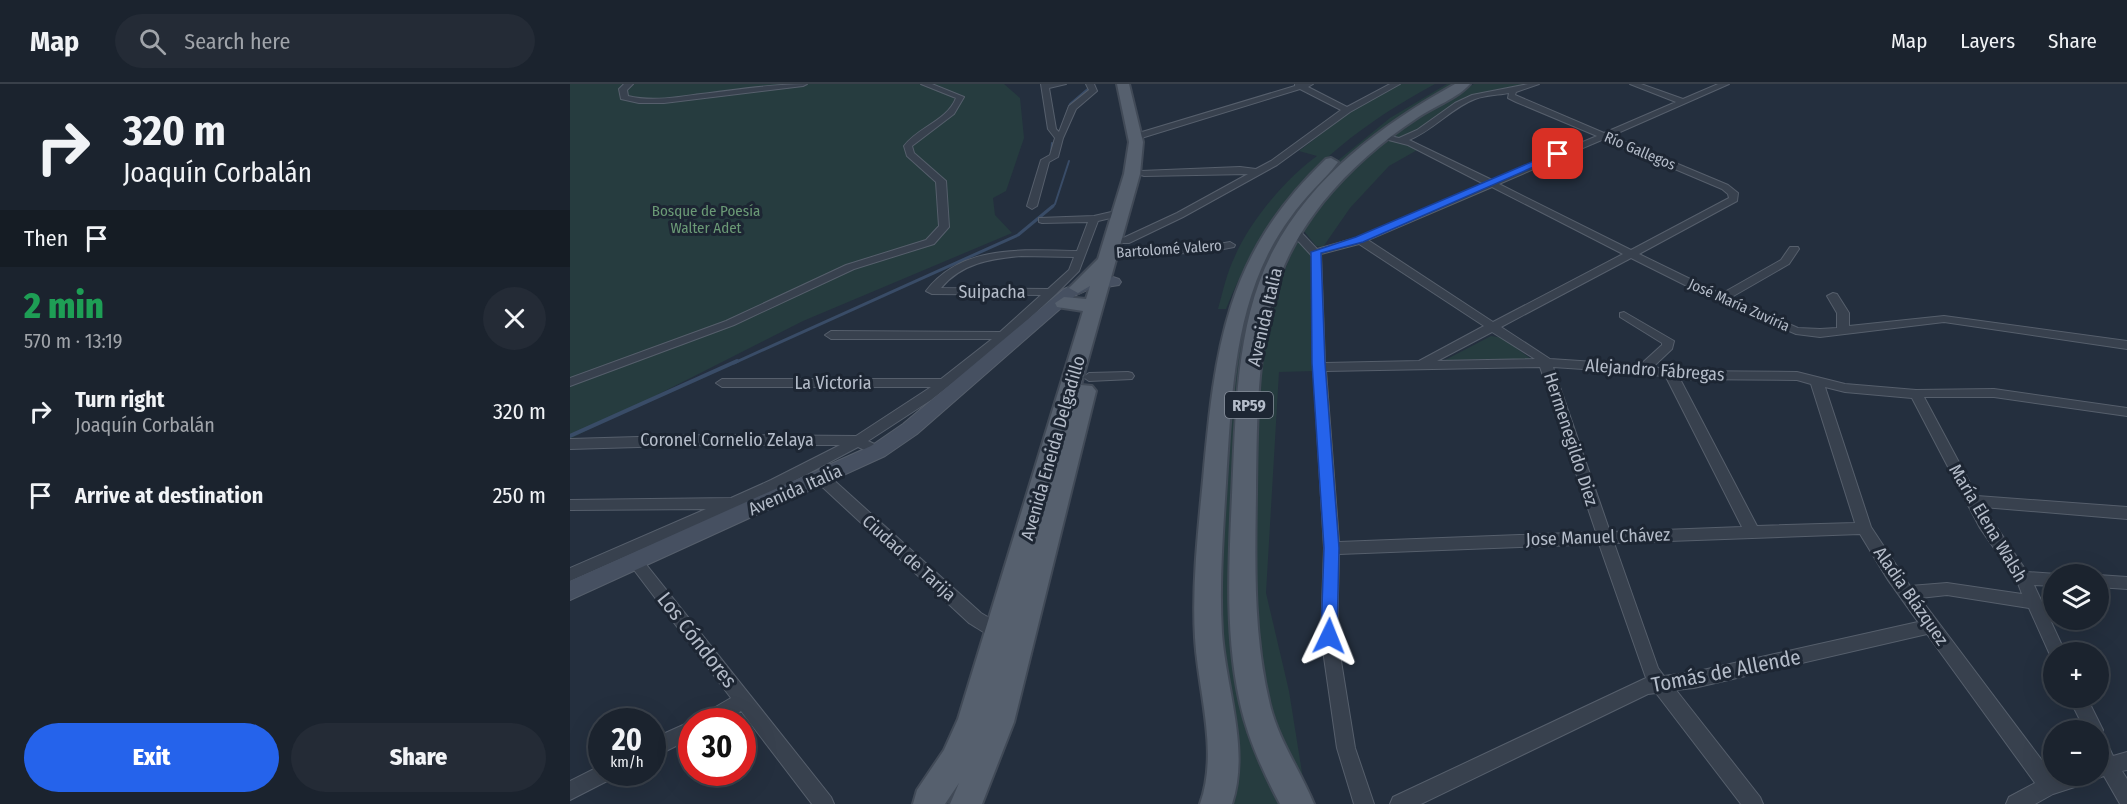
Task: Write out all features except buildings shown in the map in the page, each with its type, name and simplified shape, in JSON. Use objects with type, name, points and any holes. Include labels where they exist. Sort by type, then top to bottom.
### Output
[{"type":"main road","name":"Avenida Eneida Delgadillo","points":[[936,803],[964,743],[1000,633],[1114,252],[1144,173],[1146,154],[1123,84]]},
{"type":"main road","name":"Avenida Eneida Delgadillo","points":[[1114,252],[1120,213],[1140,136],[1131,84]]},
{"type":"main road","name":"Avenida Italia","points":[[1216,804],[1224,770],[1208,630],[1209,552],[1221,414],[1239,307],[1252,270],[1266,241],[1288,209],[1321,171],[1375,126],[1442,84]]},
{"type":"main road","name":"Avenida Italia","points":[[1298,804],[1270,751],[1255,704],[1247,650],[1243,576],[1245,454],[1252,370],[1269,287],[1282,251],[1294,231],[1336,178],[1464,84]]},
{"type":"main road","points":[[1078,288],[1114,252]]},
{"type":"main road","name":"Avenida Italia","points":[[572,580],[636,562],[878,451],[910,429],[1057,301],[1078,288],[1103,290]]},
{"type":"main road","name":"Avenida Eneida Delgadillo","points":[[966,804],[999,722],[1089,377],[1103,290]]},
{"type":"main road","points":[[1057,301],[1085,304],[1103,290]]},
{"type":"street","points":[[629,84],[623,89],[624,97],[650,101],[803,84]]},
{"type":"street","points":[[570,382],[730,323],[850,267],[935,238],[944,227],[941,180],[910,154],[908,146],[915,138],[954,110],[960,97],[925,84]]},
{"type":"street","points":[[1059,138],[1052,129],[1046,85],[1062,84]]},
{"type":"street","points":[[1032,206],[1045,160],[1053,157],[1072,108],[1093,91],[1090,84]]},
{"type":"street","points":[[1114,252],[1286,156],[1347,110],[1396,84]]},
{"type":"street","points":[[1391,138],[1427,129],[1466,100],[1481,94],[1513,93],[1535,84]]},
{"type":"street","points":[[1634,84],[1681,101]]},
{"type":"street","points":[[1316,252],[1360,240],[1718,84],[1725,84]]},
{"type":"street","points":[[1140,136],[1302,85],[1347,110]]},
{"type":"street","name":"Río Gallegos","points":[[1513,93],[1511,96],[1519,100],[1725,187],[1733,193],[1734,199],[1632,254]]},
{"type":"street","name":"José María Zuviría","points":[[1391,138],[1492,183],[1721,298],[1796,331],[1814,333],[1944,320],[2127,345]]},
{"type":"street","points":[[1144,173],[1240,170],[1257,172]]},
{"type":"street","points":[[1042,219],[1094,219],[1120,213]]},
{"type":"street","points":[[572,580],[735,503],[858,441],[944,383],[1003,336],[1057,301],[1074,271],[1094,219]]},
{"type":"street","points":[[1294,231],[1316,252],[1320,367],[1332,548],[1331,653],[1346,748],[1364,804]]},
{"type":"street","name":"Hermenegildo Diez","points":[[1360,240],[1496,326],[1541,357],[1546,363],[1652,672],[1754,804]]},
{"type":"street","name":"Bartolomé Valero","points":[[1114,252],[1208,249],[1230,245]]},
{"type":"street","points":[[1721,298],[1785,262],[1794,249]]},
{"type":"street","name":"Suipacha","points":[[1057,301],[932,291],[943,278],[994,254],[1081,254]]},
{"type":"street","points":[[1419,365],[1632,254]]},
{"type":"street","points":[[1833,296],[1843,313],[1843,329]]},
{"type":"street","points":[[1624,315],[1668,341],[1668,346],[1643,369]]},
{"type":"street","points":[[831,336],[1003,336]]},
{"type":"street","name":"Alejandro Fábregas","points":[[1320,367],[1546,363],[1643,369],[1671,374],[1797,376],[1818,382],[1916,394],[1994,393],[2127,412]]},
{"type":"street","points":[[1671,374],[1752,531]]},
{"type":"street","points":[[1089,377],[1128,375]]},
{"type":"street","name":"Aladia Blázquez","points":[[1818,382],[1864,528],[1906,593],[2043,778]]},
{"type":"street","name":"La Victoria","points":[[722,383],[944,383]]},
{"type":"street","name":"María Elena Walsh","points":[[1916,394],[1973,501],[2023,578],[2052,642]]},
{"type":"street","name":"Coronel Cornelio Zelaya","points":[[572,443],[706,440],[858,441],[878,451]]},
{"type":"street","name":"Ciudad de Tarija","points":[[822,478],[975,618],[1000,633]]},
{"type":"street","points":[[1973,501],[2127,513]]},
{"type":"street","points":[[570,505],[735,503]]},
{"type":"street","name":"Jose Manuel Chávez","points":[[1332,548],[1864,528]]},
{"type":"street","name":"Los Cóndores","points":[[636,562],[824,804]]},
{"type":"street","points":[[2023,578],[2043,579]]},
{"type":"street","points":[[2109,582],[2127,583]]},
{"type":"street","points":[[1906,593],[1947,589],[2032,602]]},
{"type":"street","name":"Tomás de Allende","points":[[1400,804],[1646,686],[1694,680],[1931,626]]},
{"type":"street","points":[[730,708],[744,700]]},
{"type":"street","points":[[2109,766],[2127,760]]},
{"type":"street","points":[[2109,775],[2127,797]]},
{"type":"street","points":[[570,791],[588,782]]},
{"type":"street","points":[[2027,802],[2049,786]]},
{"type":"green space","name":"Bosque de Poesía Walter Adet","points":[[570,84],[1004,84],[1020,98],[1024,138],[1006,191],[993,198],[995,215],[1012,233],[803,321],[570,439]]},
{"type":"green space","points":[[1400,84],[1435,84],[1365,127],[1308,176],[1284,204],[1262,236],[1243,270],[1226,309],[1218,309],[1232,262],[1250,229],[1270,201],[1317,156],[1299,151],[1355,108]]},
{"type":"green space","points":[[1447,84],[1459,84],[1337,171],[1261,292],[1232,602],[1287,804],[1221,804],[1215,620],[1222,445],[1249,288],[1279,228],[1330,167],[1390,118]]},
{"type":"green space","points":[[1474,84],[1530,84],[1477,94],[1412,135],[1392,136],[1443,100]]},
{"type":"green space","points":[[1391,140],[1419,149],[1389,166],[1350,208],[1323,247],[1316,246],[1304,231],[1318,207],[1341,179],[1368,154]]},
{"type":"green space","points":[[1297,240],[1312,255],[1315,371],[1279,372],[1266,593],[1289,691],[1307,804],[1277,743],[1256,637],[1253,485],[1259,384],[1270,320],[1284,272]]},
{"type":"green space","points":[[1491,336],[1503,338],[1531,359],[1445,360]]},
{"type":"waterway","points":[[1061,129],[1070,104],[1090,87]]},
{"type":"waterway","points":[[1051,153],[1052,143]]},
{"type":"waterway","points":[[1053,206],[1069,161]]},
{"type":"waterway","points":[[734,363],[1018,235],[1053,206]]},
{"type":"waterway","points":[[570,436],[737,361]]},
{"type":"route","points":[[1329,636],[1332,548],[1318,363],[1319,309],[1316,252],[1360,240],[1558,154]]}]
